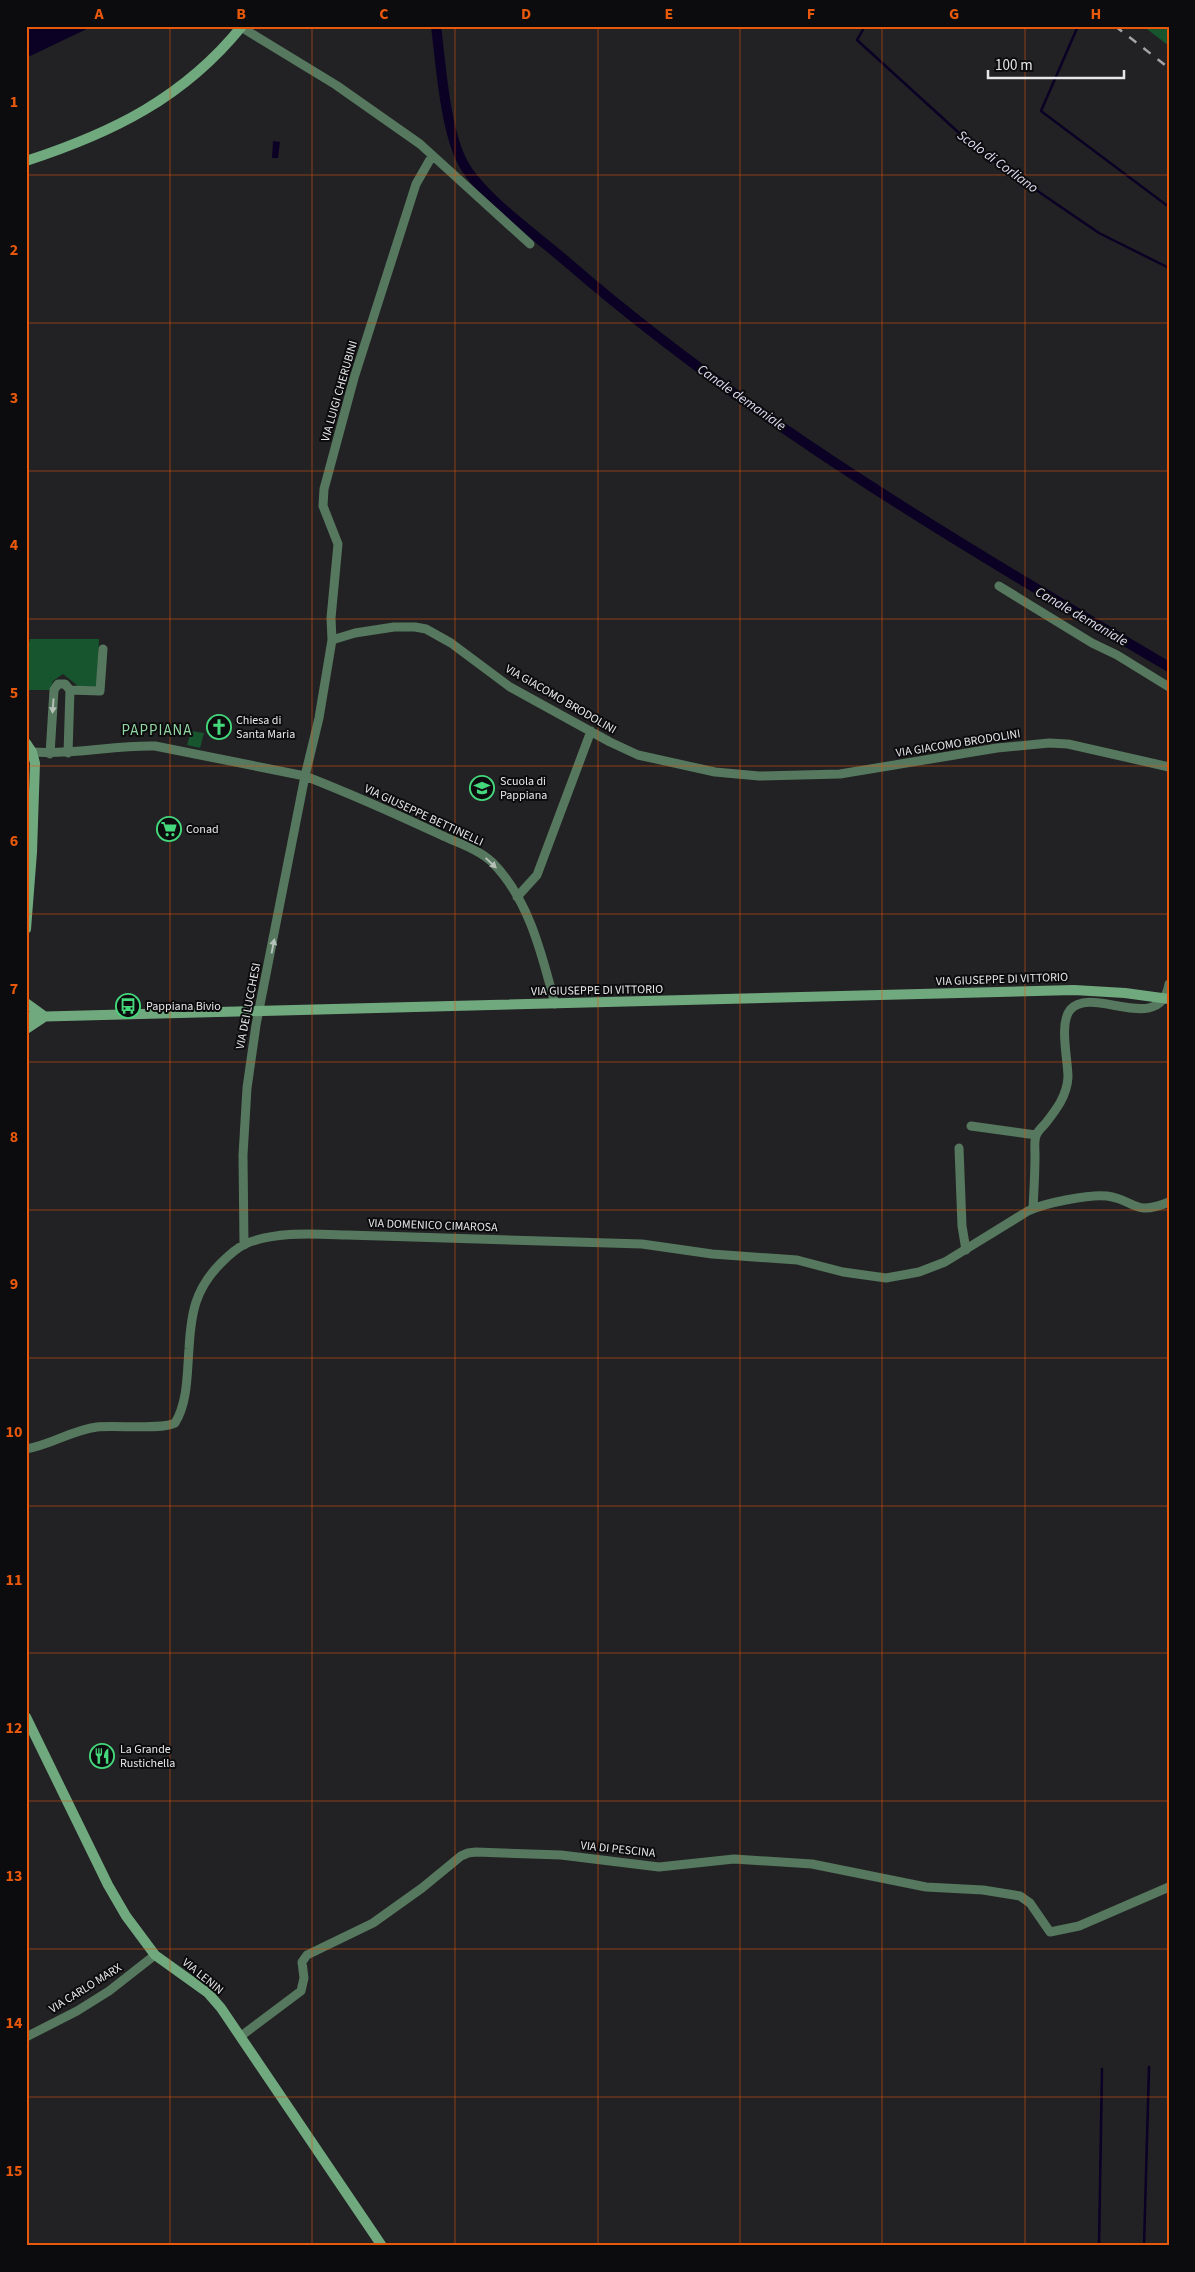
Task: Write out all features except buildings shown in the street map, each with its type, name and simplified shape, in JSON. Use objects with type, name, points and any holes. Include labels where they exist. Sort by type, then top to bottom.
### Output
[{"type":"street","points":[[26,161],[102,133],[158,103],[207,66],[241,27],[336,85],[420,144],[530,244]]},
{"type":"street","name":"VIA LUIGI CHERUBINI","points":[[332,640],[331,618],[338,544],[323,506],[324,489],[354,378],[416,184],[432,156]]},
{"type":"street","points":[[999,586],[1092,643],[1123,658],[1169,687]]},
{"type":"street","name":"VIA GIACOMO BRODOLINI","points":[[332,640],[355,633],[394,627],[426,629],[451,643],[510,687],[638,755],[730,774],[840,774],[997,748],[1049,743],[1068,744],[1169,767]]},
{"type":"street","points":[[32,752],[50,754],[156,746],[305,776],[319,718],[332,640]]},
{"type":"street","points":[[70,690],[100,691],[103,649]]},
{"type":"street","points":[[50,754],[54,690],[58,684],[65,684],[70,690],[68,753]]},
{"type":"street","points":[[517,897],[537,875],[591,731]]},
{"type":"street","points":[[26,743],[32,752],[34,763],[26,929]]},
{"type":"street","name":"VIA DEI LUCCHESI","points":[[244,1244],[244,1128],[256,1025],[305,776]]},
{"type":"street","name":"VIA GIUSEPPE BETTINELLI","points":[[305,776],[390,810],[475,851],[491,862],[517,897],[542,953],[555,1004]]},
{"type":"street","points":[[1034,1208],[1036,1135],[1055,1111],[1066,1093],[1068,1078],[1065,1027],[1067,1016],[1071,1009],[1084,1004],[1148,1008],[1167,999],[1169,984]]},
{"type":"street","name":"VIA GIUSEPPE DI VITTORIO","points":[[26,1017],[1074,990],[1125,992],[1167,999]]},
{"type":"street","points":[[26,1003],[45,1016],[26,1029]]},
{"type":"street","points":[[971,1126],[1036,1135]]},
{"type":"street","points":[[959,1148],[962,1226],[966,1250]]},
{"type":"street","name":"VIA DOMENICO CIMAROSA","points":[[26,1449],[39,1447],[69,1434],[95,1428],[159,1426],[175,1423],[182,1407],[185,1393],[191,1323],[196,1297],[214,1270],[244,1244],[268,1238],[302,1234],[642,1244],[712,1254],[797,1260],[843,1272],[886,1278],[906,1275],[934,1267],[966,1250],[1034,1208],[1102,1196],[1117,1199],[1140,1208],[1154,1207],[1169,1202]]},
{"type":"street","name":"VIA LENIN","points":[[26,1717],[108,1886],[126,1916],[155,1955],[208,1993],[221,2008],[382,2246]]},
{"type":"street","name":"VIA DI PESCINA","points":[[241,2036],[301,1991],[304,1978],[302,1962],[307,1955],[362,1930],[381,1918],[468,1853],[561,1855],[659,1867],[734,1858],[812,1864],[926,1887],[983,1890],[1020,1896],[1030,1903],[1050,1932],[1079,1926],[1169,1887]]},
{"type":"street","name":"VIA CARLO MARX","points":[[26,2037],[77,2011],[109,1991],[155,1955]]},
{"type":"green space","points":[[1143,26],[1169,26],[1169,46]]},
{"type":"green space","points":[[30,639],[99,639],[97,687],[78,686],[63,674],[53,681],[51,690],[26,690],[26,643],[29,643]]},
{"type":"green space","points":[[191,731],[204,733],[200,748],[187,745]]},
{"type":"shaded area","points":[[26,26],[93,26],[26,58]]},
{"type":"shaded area","points":[[273,141],[280,142],[278,158],[272,158]]},
{"type":"waterway","name":"Canale demaniale","points":[[436,26],[448,117],[458,151],[464,165],[473,178],[511,216],[637,320],[709,375],[783,427],[935,527],[1169,667]]},
{"type":"waterway","name":"Scolo di Corliano","points":[[865,26],[857,40],[985,155],[1099,233],[1169,268]]},
{"type":"waterway","points":[[1078,26],[1041,111],[1169,207]]},
{"type":"waterway","points":[[1144,2246],[1149,2067]]},
{"type":"waterway","points":[[1099,2246],[1102,2069]]},
{"type":"railway","points":[[1115,26],[1169,68]]},
{"type":"place","name":"Chiesa di Santa Maria","points":[[219,727]]},
{"type":"place","name":"Scuola di Pappiana","points":[[482,788]]},
{"type":"place","name":"Conad","points":[[169,829]]},
{"type":"place","name":"Pappiana Bivio","points":[[128,1006]]},
{"type":"place","name":"La Grande Rustichella","points":[[102,1756]]},
{"type":"district","name":"PAPPIANA","points":[[157,730]]}]
